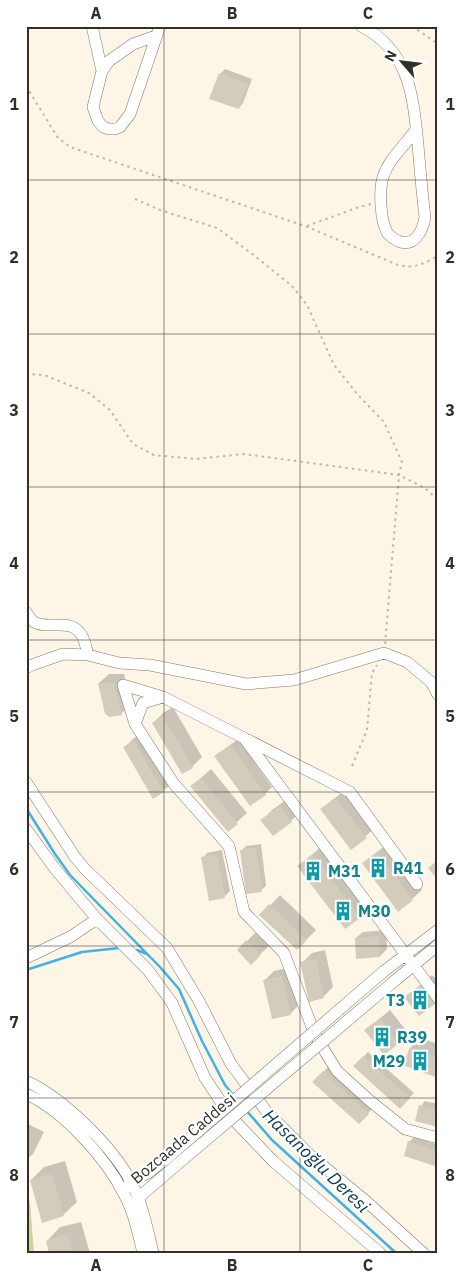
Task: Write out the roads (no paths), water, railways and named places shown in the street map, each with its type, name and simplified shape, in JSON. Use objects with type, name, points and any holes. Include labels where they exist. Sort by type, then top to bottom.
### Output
[{"type":"street","points":[[92,26],[102,71]]},
{"type":"street","points":[[361,26],[381,38],[392,52],[406,76],[413,101],[416,129],[424,217],[421,232],[415,239],[409,242],[402,242],[389,235],[386,229],[381,203],[381,186],[386,171],[416,129]]},
{"type":"street","points":[[158,31],[126,122],[116,129],[103,126],[95,115],[94,102],[102,71],[109,61],[133,44],[158,31]]},
{"type":"street","points":[[26,612],[34,622],[63,624],[75,628],[82,634],[88,656]]},
{"type":"street","points":[[26,668],[63,654],[88,656],[119,663],[150,665],[246,684],[294,680],[384,653],[407,662],[431,682],[438,695]]},
{"type":"street","points":[[417,884],[350,792],[163,697],[122,685],[135,724],[174,784],[229,846],[244,912],[284,953],[315,1035],[337,1071],[405,1129],[438,1138]]},
{"type":"street","points":[[135,724],[143,703],[163,697]]},
{"type":"street","points":[[244,738],[438,998]]},
{"type":"street","points":[[26,782],[75,857],[85,869],[167,948],[199,1001],[231,1064],[267,1112],[311,1156],[367,1202],[423,1253]]},
{"type":"street","points":[[26,829],[56,870],[97,919],[148,970],[172,1003],[205,1078],[231,1117],[273,1161],[380,1253]]},
{"type":"street","points":[[26,958],[70,938],[97,919]]},
{"type":"street","name":"Bozcaada Caddesi","points":[[438,930],[382,972],[170,1164],[138,1198],[125,1195],[130,1181],[170,1164],[438,945]]},
{"type":"street","points":[[26,1081],[54,1097],[69,1109],[119,1162],[138,1198],[153,1253]]},
{"type":"street","points":[[26,1094],[56,1113],[103,1160],[125,1195],[144,1253]]},
{"type":"waterway","name":"Hasanoğlu Deresi","points":[[26,808],[70,875],[179,989],[202,1041],[225,1085],[234,1096]]},
{"type":"waterway","name":"Hasanoğlu Deresi","points":[[26,970],[82,952],[119,948]]},
{"type":"waterway","name":"Hasanoğlu Deresi","points":[[137,950],[147,954]]},
{"type":"waterway","name":"Hasanoğlu Deresi","points":[[246,1110],[272,1140],[396,1253]]},
{"type":"place","name":"R41","points":[[378,868]]},
{"type":"place","name":"M31","points":[[313,871]]},
{"type":"place","name":"M30","points":[[343,911]]},
{"type":"place","name":"T3","points":[[420,1000]]},
{"type":"place","name":"R39","points":[[382,1037]]},
{"type":"place","name":"M29","points":[[420,1061]]}]
